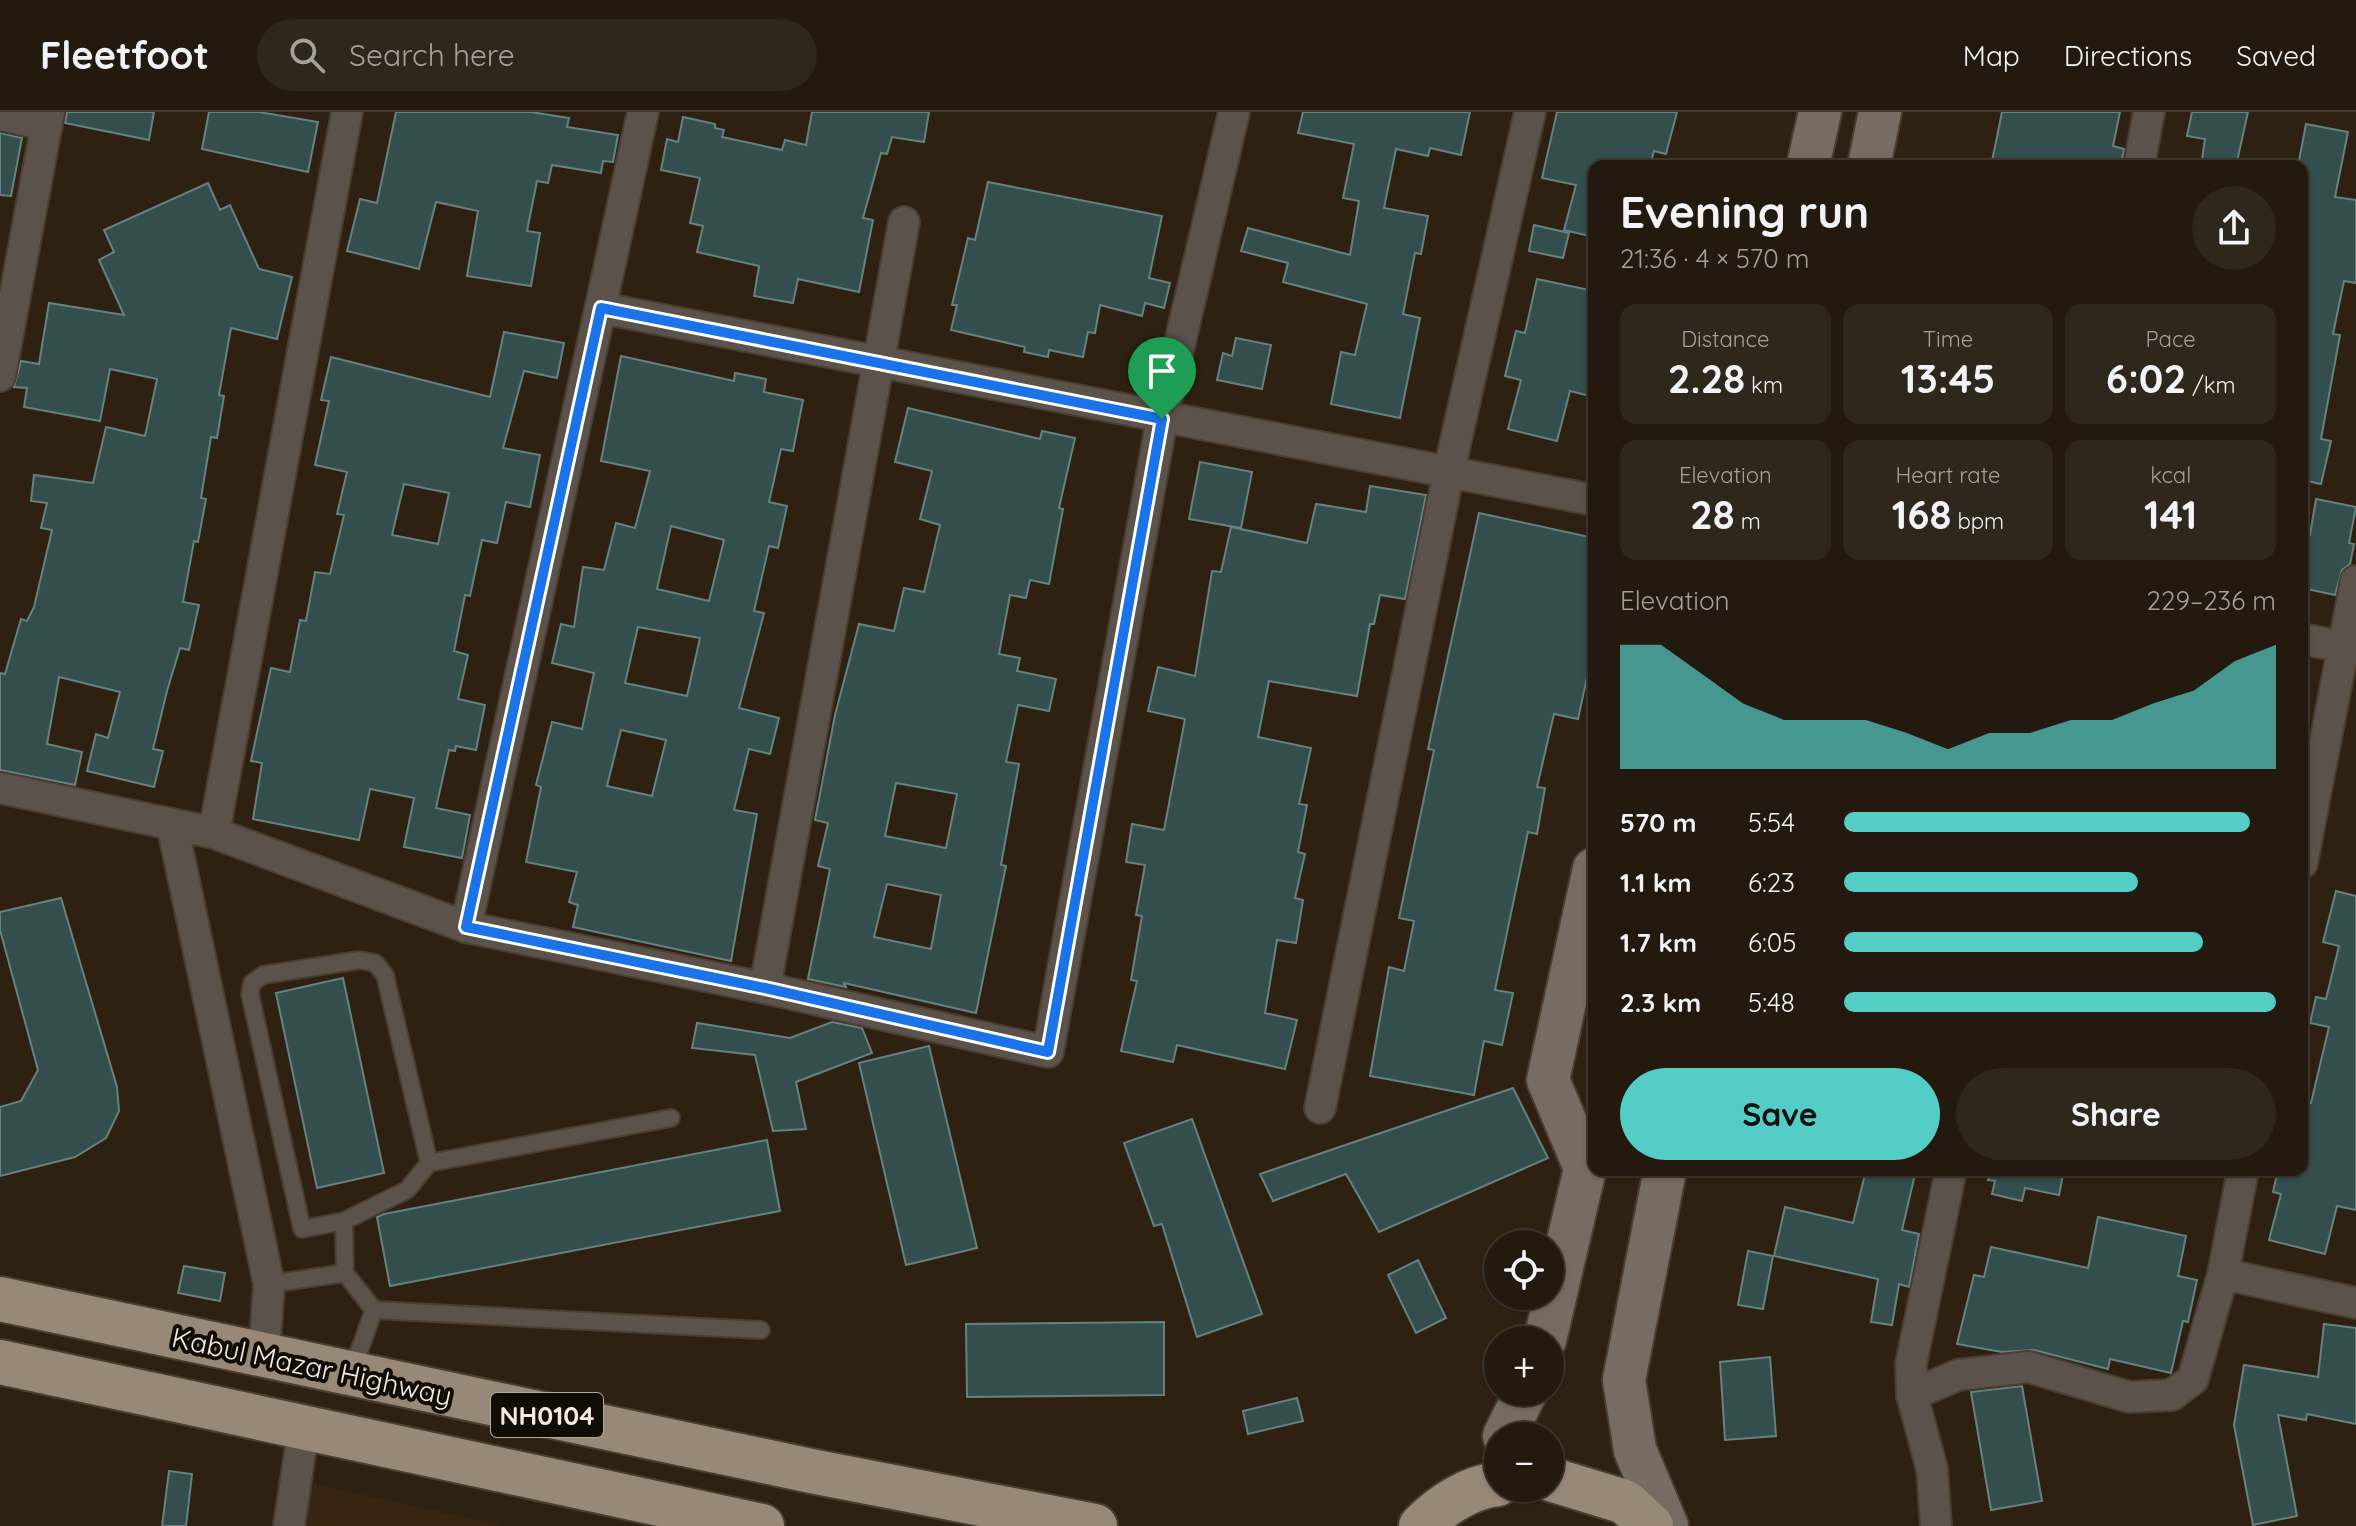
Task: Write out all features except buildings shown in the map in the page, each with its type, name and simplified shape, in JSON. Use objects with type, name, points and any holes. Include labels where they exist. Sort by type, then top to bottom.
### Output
[{"type":"highway","name":"Kabul Mazar Highway","points":[[0,1299],[816,1472],[1095,1526]]},
{"type":"highway","name":"NH0104","points":[[0,1362],[762,1526]]},
{"type":"highway","points":[[1421,1526],[1439,1508],[1484,1479]]},
{"type":"highway","points":[[1564,1480],[1625,1502],[1651,1526]]},
{"type":"main road","points":[[1809,160],[1820,112]]},
{"type":"main road","points":[[1870,160],[1880,112]]},
{"type":"main road","points":[[1588,897],[1548,1080],[1588,1146]]},
{"type":"main road","points":[[1548,1326],[1588,1157]]},
{"type":"main road","points":[[1664,1176],[1624,1380],[1635,1450],[1667,1526]]},
{"type":"street","points":[[214,833],[347,112]]},
{"type":"street","points":[[466,927],[643,112]]},
{"type":"street","points":[[0,788],[214,833],[466,927],[765,988],[1048,1052],[1162,419],[1234,112]]},
{"type":"street","points":[[1320,1108],[1449,471],[1530,112]]},
{"type":"street","points":[[2140,160],[2149,112]]},
{"type":"street","points":[[0,115],[48,118],[0,376]]},
{"type":"street","points":[[765,988],[876,362],[904,222]]},
{"type":"street","points":[[601,308],[1162,419],[1588,499]]},
{"type":"street","points":[[2308,836],[2350,648],[2356,581]]},
{"type":"street","points":[[2308,640],[2350,648]]},
{"type":"street","points":[[172,824],[269,1284],[264,1356]]},
{"type":"street","points":[[1936,1526],[1932,1469],[1912,1395],[1911,1364],[1950,1176]]},
{"type":"street","points":[[1912,1395],[1958,1375],[2029,1367],[2129,1397],[2172,1395],[2193,1379],[2223,1274],[2242,1176]]},
{"type":"street","points":[[2223,1274],[2356,1303]]},
{"type":"street","points":[[289,1526],[304,1426]]},
{"type":"lane","points":[[429,1163],[385,975],[375,963],[359,960],[263,975],[252,983],[250,994],[302,1229],[344,1221],[407,1190],[429,1163],[671,1118]]},
{"type":"lane","points":[[344,1221],[345,1273],[374,1310],[761,1330]]},
{"type":"lane","points":[[269,1284],[345,1273]]},
{"type":"lane","points":[[351,1374],[374,1310]]},
{"type":"shaded area","points":[[296,1480],[504,1526],[289,1526]]},
{"type":"route","points":[[601,308],[1162,419],[1048,1052],[765,988],[466,927],[601,308]]}]
